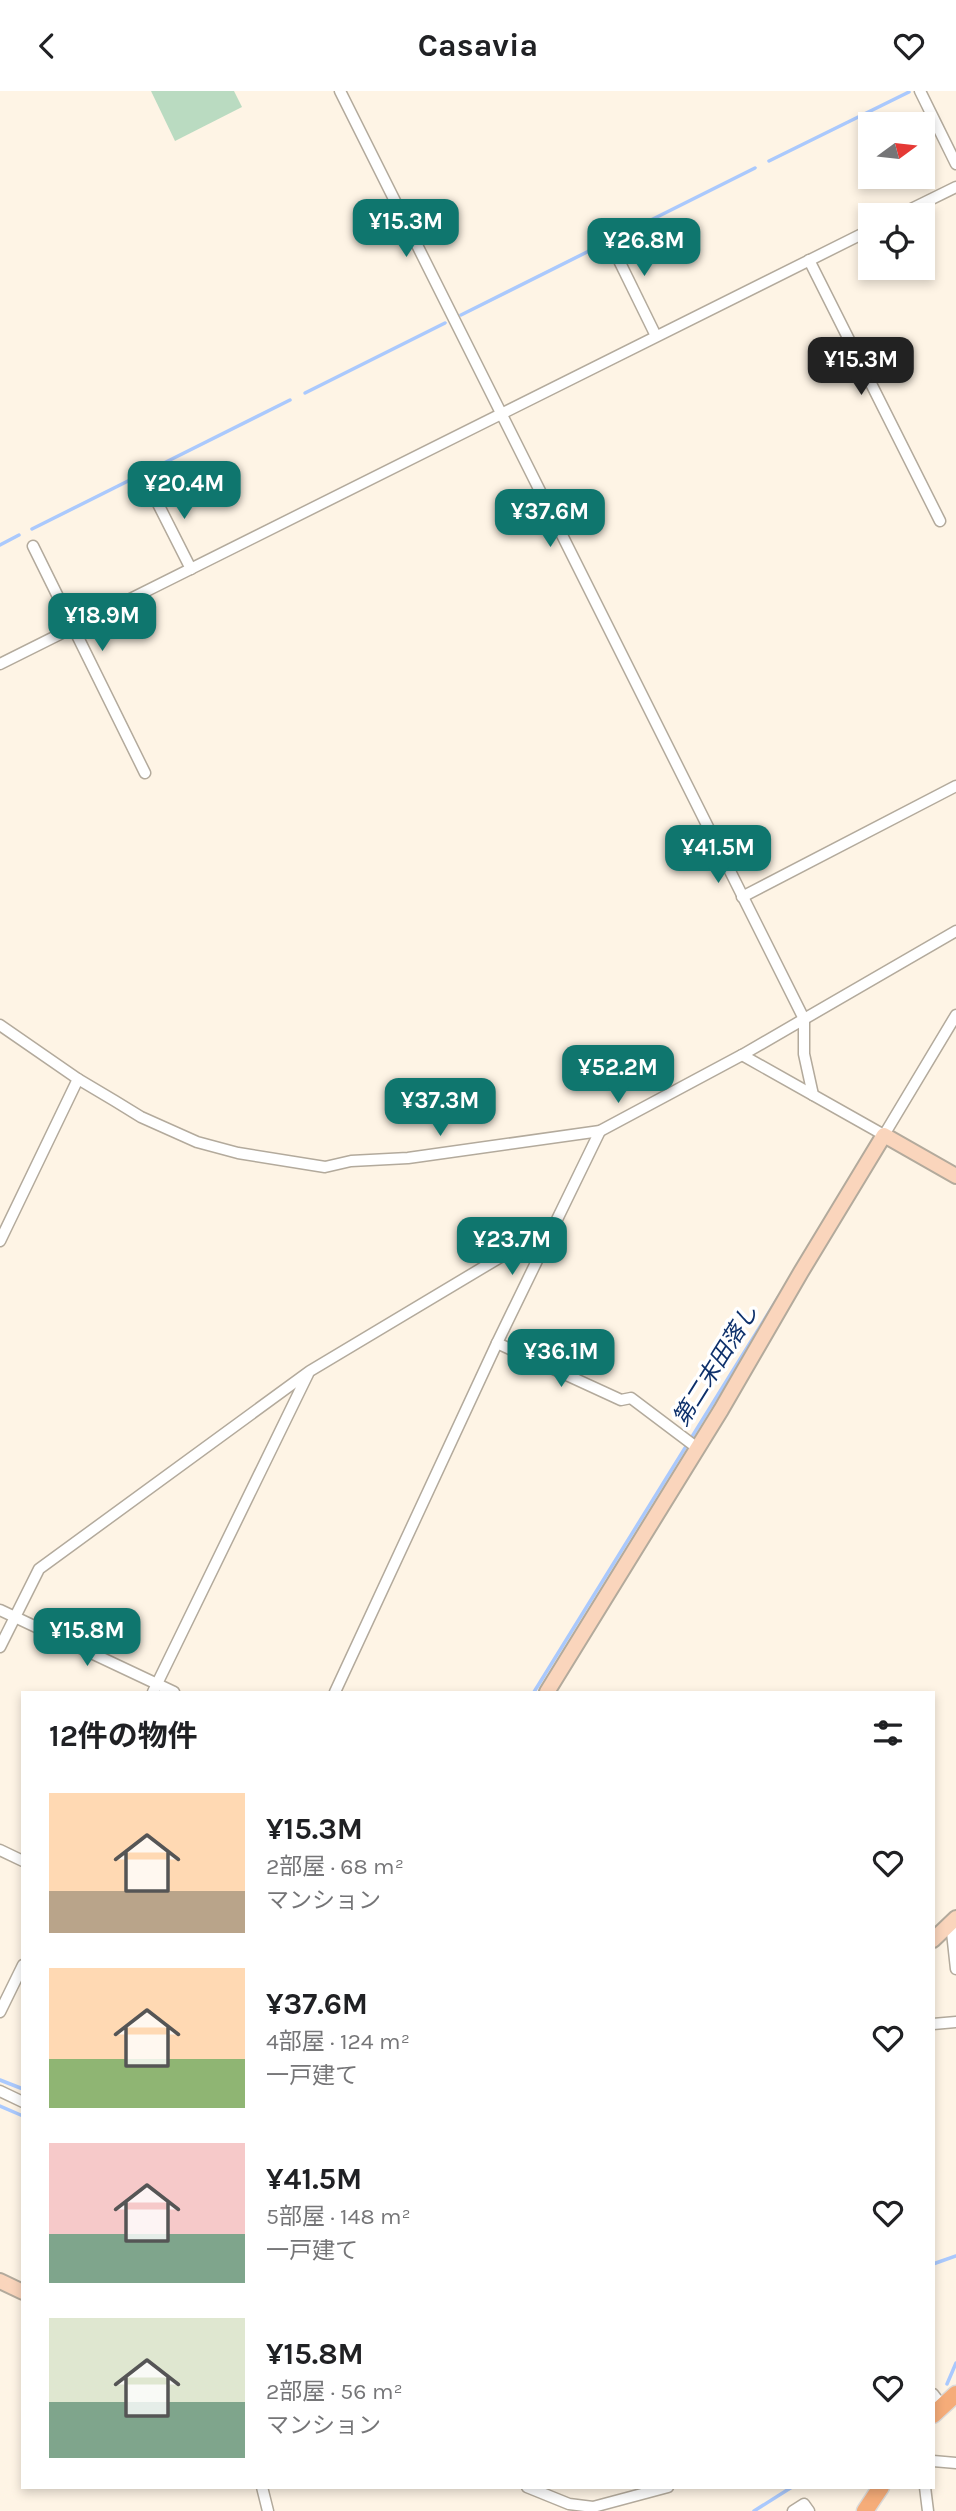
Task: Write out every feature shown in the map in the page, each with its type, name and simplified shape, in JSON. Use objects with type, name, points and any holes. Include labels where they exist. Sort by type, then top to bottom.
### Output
[{"type":"main road","points":[[936,2405],[956,2394]]},
{"type":"main road","points":[[865,2511],[880,2489]]},
{"type":"street","points":[[340,91],[804,1019],[804,1054],[813,1095]]},
{"type":"street","points":[[920,91],[956,164]]},
{"type":"street","points":[[923,203],[956,187]]},
{"type":"street","points":[[606,234],[656,336]]},
{"type":"street","points":[[0,664],[858,236]]},
{"type":"street","points":[[809,260],[940,521]]},
{"type":"street","points":[[149,486],[191,569]]},
{"type":"street","points":[[33,546],[145,773]]},
{"type":"street","points":[[742,897],[956,786]]},
{"type":"street","points":[[0,1025],[78,1079],[141,1117],[197,1142],[238,1153],[325,1167],[351,1161],[408,1158],[600,1131],[742,1055],[956,931]]},
{"type":"street","points":[[548,1691],[721,1410],[956,1015]]},
{"type":"street","points":[[742,1055],[956,1177]]},
{"type":"street","points":[[0,1241],[78,1079]]},
{"type":"street","points":[[335,1691],[600,1131]]},
{"type":"street","points":[[0,1647],[39,1569],[310,1371],[554,1224]]},
{"type":"street","points":[[498,1343],[621,1400],[631,1398],[696,1447]]},
{"type":"street","points":[[0,1610],[155,1688],[310,1371]]},
{"type":"street","points":[[0,1850],[21,1860]]},
{"type":"street","points":[[935,1938],[953,1920]]},
{"type":"street","points":[[953,1920],[956,1969]]},
{"type":"street","points":[[0,2012],[21,1969]]},
{"type":"street","points":[[935,2024],[956,2022]]},
{"type":"street","points":[[0,2091],[21,2101]]},
{"type":"street","points":[[0,2281],[21,2292]]},
{"type":"street","points":[[935,2461],[956,2463]]},
{"type":"street","points":[[262,2489],[268,2511]]},
{"type":"street","points":[[532,2489],[569,2504],[593,2507]]},
{"type":"street","points":[[580,2511],[660,2489]]},
{"type":"street","points":[[925,2489],[928,2511]]},
{"type":"street","points":[[793,2511],[804,2504],[809,2511]]},
{"type":"green space","points":[[151,91],[234,91],[242,107],[175,141]]},
{"type":"waterway","points":[[769,161],[909,92]]},
{"type":"waterway","points":[[617,237],[755,168]]},
{"type":"waterway","points":[[461,315],[601,245]]},
{"type":"waterway","points":[[305,393],[445,323]]},
{"type":"waterway","points":[[150,470],[290,400]]},
{"type":"waterway","points":[[32,529],[136,477]]},
{"type":"waterway","points":[[0,545],[19,535]]},
{"type":"waterway","name":"第二末田落し","points":[[535,1691],[779,1296]]},
{"type":"waterway","name":"第二末田落し","points":[[0,2080],[21,2088]]},
{"type":"waterway","points":[[0,2106],[21,2115]]},
{"type":"waterway","points":[[935,2263],[956,2256]]},
{"type":"waterway","points":[[947,2384],[956,2363]]},
{"type":"waterway","points":[[754,2511],[789,2489]]}]
